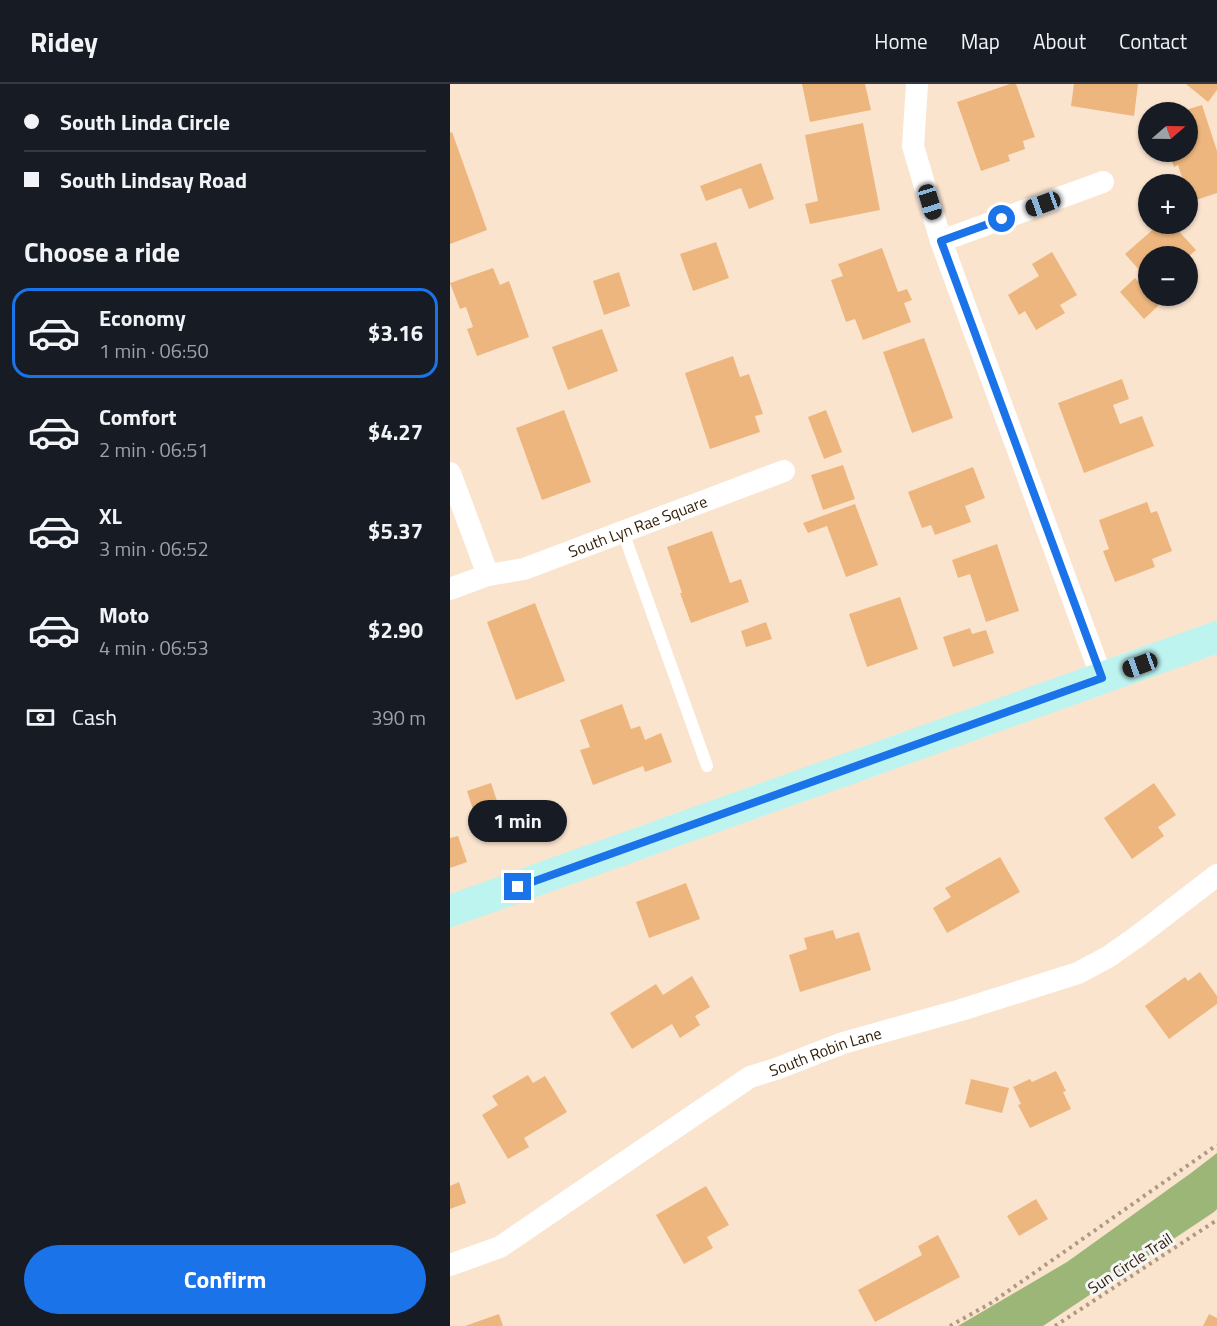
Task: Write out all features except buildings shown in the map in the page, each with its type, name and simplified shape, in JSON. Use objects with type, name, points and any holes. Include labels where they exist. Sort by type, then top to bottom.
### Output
[{"type":"main road","points":[[450,911],[1217,637]]},
{"type":"street","points":[[916,84],[913,146],[941,241],[1102,678]]},
{"type":"street","points":[[941,241],[1103,182]]},
{"type":"street","name":"South Lyn Rae Square","points":[[450,589],[488,575],[524,569],[784,471]]},
{"type":"street","points":[[450,473],[488,575]]},
{"type":"street","name":"South Robin Lane","points":[[450,1265],[501,1246],[750,1077],[843,1043],[961,1010],[1078,973],[1116,951],[1217,875]]},
{"type":"lane","points":[[623,532],[707,766]]},
{"type":"path","points":[[950,1326],[1000,1296],[1217,1145]]},
{"type":"path","name":"Sun Circle Trail","points":[[1055,1326],[1217,1220]]},
{"type":"shaded area","points":[[1217,1153],[1217,1209],[1214,1212],[1043,1326],[958,1326],[1067,1262]]},
{"type":"route","points":[[518,887],[1102,678],[941,241],[1002,219]]}]
